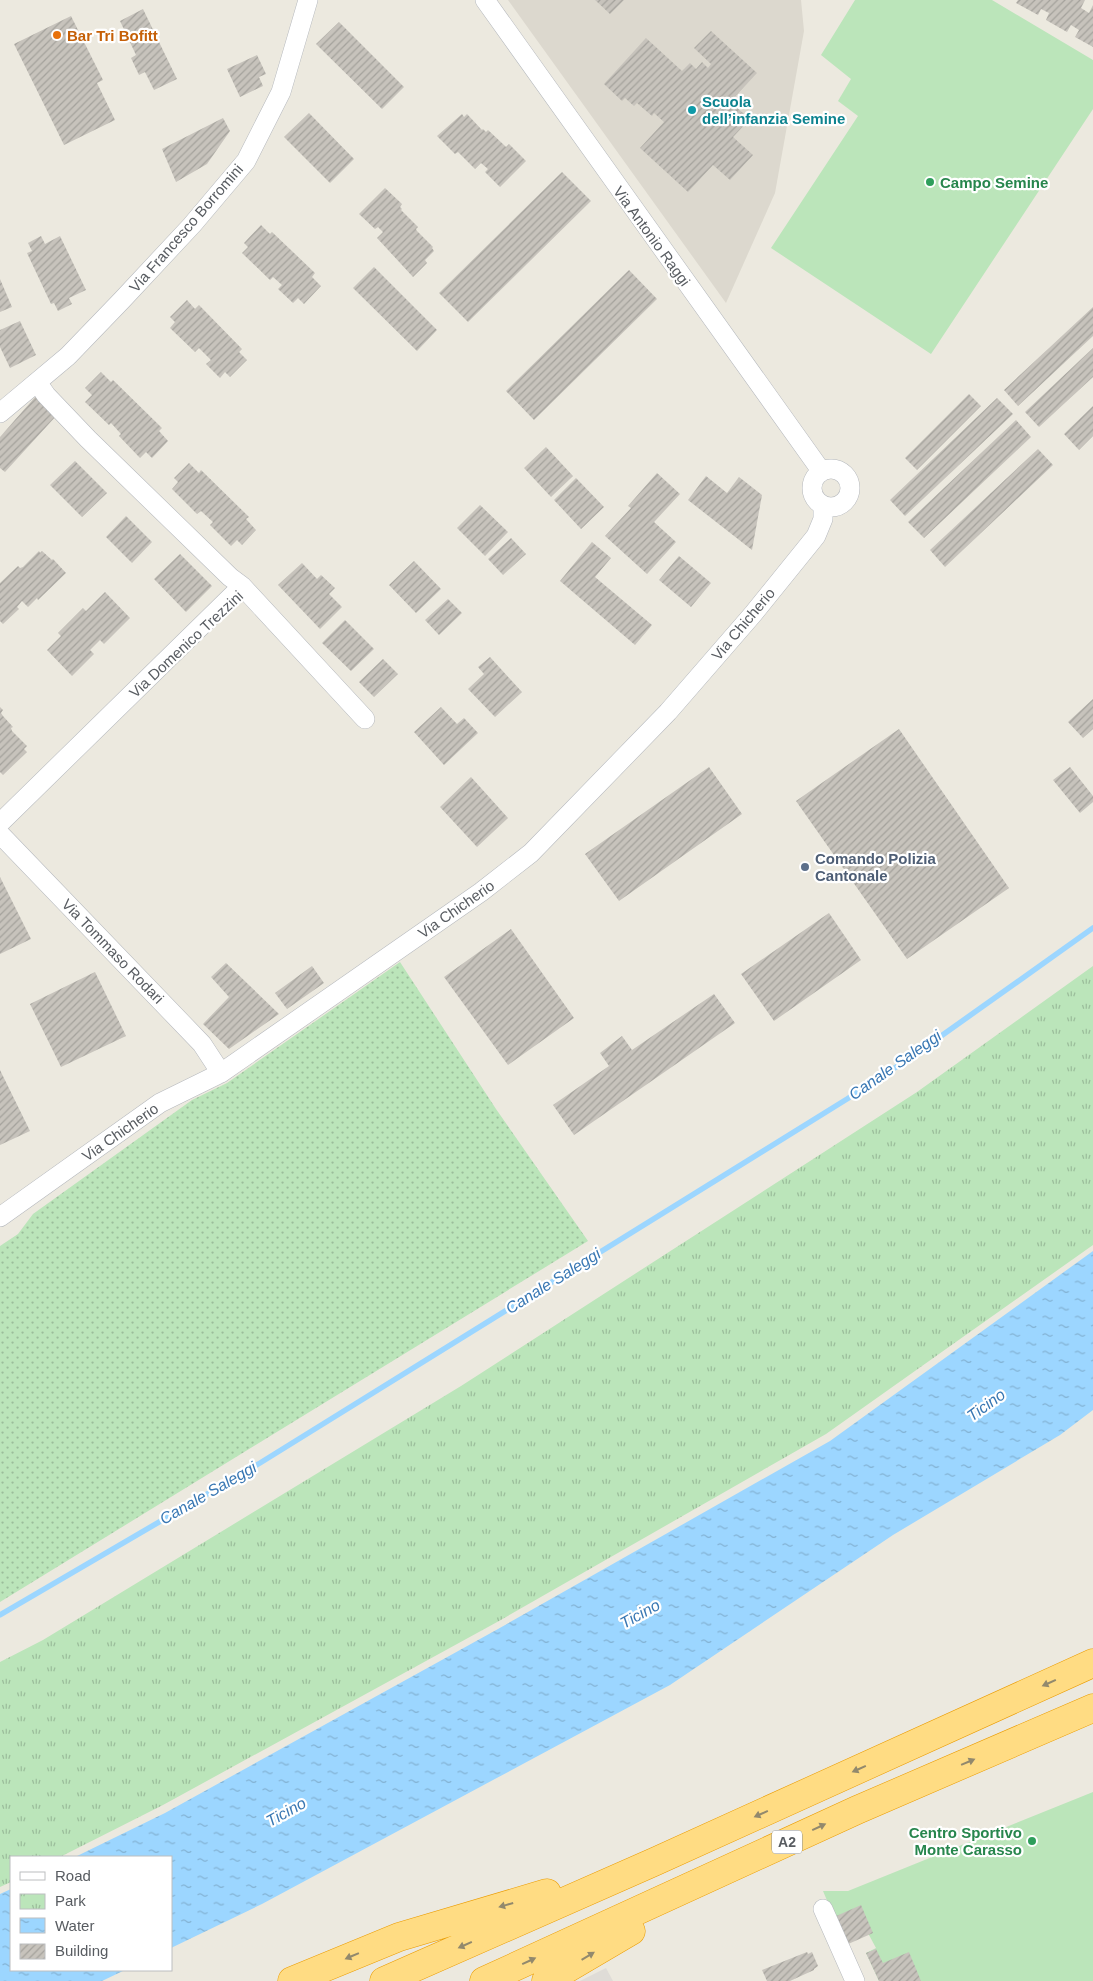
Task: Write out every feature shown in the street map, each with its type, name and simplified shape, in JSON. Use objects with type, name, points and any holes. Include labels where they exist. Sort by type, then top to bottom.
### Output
[{"type":"highway","name":"A2","points":[[384,1981],[654,1862],[1093,1663]]},
{"type":"highway","name":"A2","points":[[484,1981],[856,1810],[1093,1708]]},
{"type":"highway","points":[[546,1981],[756,1856]]},
{"type":"highway","points":[[292,1981],[399,1936],[654,1862]]},
{"type":"street","name":"Via Francesco Borromini","points":[[0,413],[68,356],[192,225],[246,161],[281,92],[308,0]]},
{"type":"street","name":"Via Antonio Raggi","points":[[484,0],[817,465],[820,473]]},
{"type":"street","points":[[37,382],[46,395],[94,446],[230,577],[242,586]]},
{"type":"street","points":[[831,470],[842,473],[846,478],[850,489],[841,504],[835,507],[823,506],[815,499],[812,488],[813,482],[820,473],[831,470]]},
{"type":"street","name":"Via Chicherio","points":[[0,1217],[160,1103],[221,1072],[481,892],[531,853],[668,712],[752,614],[816,536],[823,519],[823,506]]},
{"type":"street","name":"Via Domenico Trezzini","points":[[0,824],[242,586],[365,720]]},
{"type":"street","name":"Via Tommaso Rodari","points":[[0,834],[202,1044],[221,1072]]},
{"type":"street","points":[[823,1909],[854,1981]]},
{"type":"shaded area","points":[[508,0],[801,0],[804,31],[775,193],[726,303]]},
{"type":"shaded area","points":[[606,1968],[613,1981],[580,1981]]},
{"type":"green space","name":"Campo Semine","points":[[855,0],[992,0],[1093,60],[1093,109],[931,354],[771,248],[858,116],[838,101],[851,79],[821,55]]},
{"type":"green space","points":[[400,962],[496,1109],[588,1241],[0,1602],[0,1246],[18,1234],[33,1214],[192,1100],[227,1083]]},
{"type":"green space","points":[[1093,966],[1093,1245],[826,1434],[499,1621],[163,1805],[62,1856],[10,1856],[10,1882],[0,1887],[0,1662],[43,1640],[461,1386],[917,1092]]},
{"type":"green space","name":"Centro Sportivo Monte Carasso","points":[[1093,1792],[1093,1981],[879,1981],[866,1953],[876,1948],[869,1935],[834,1917],[823,1891],[848,1891]]},
{"type":"water","name":"Ticino","points":[[1093,1251],[1093,1410],[1060,1435],[893,1535],[670,1685],[262,1904],[172,1948],[172,1856],[77,1856],[165,1813],[498,1629],[830,1441]]},
{"type":"water","points":[[10,1889],[10,1971],[123,1971],[102,1981],[0,1981],[0,1894]]},
{"type":"building","points":[[595,0],[624,0],[610,14]]},
{"type":"building","points":[[1018,0],[1085,0],[1081,8],[1089,13],[1093,5],[1093,47],[1075,37],[1079,30],[1071,25],[1067,32],[1046,20],[1049,13],[1041,9],[1038,15],[1016,3]]},
{"type":"building","points":[[143,9],[177,79],[154,90],[145,72],[139,75],[131,58],[136,55],[120,21]]},
{"type":"building","points":[[71,16],[103,80],[97,83],[115,120],[64,145],[14,44]]},
{"type":"building","points":[[339,22],[404,87],[382,109],[316,44]]},
{"type":"building","name":"Scuola dell’infanzia Semine","points":[[711,31],[757,73],[730,102],[750,119],[733,137],[753,155],[730,180],[713,165],[688,192],[640,148],[664,122],[654,113],[652,116],[637,103],[634,106],[625,98],[622,101],[604,84],[646,38],[682,71],[690,63],[696,69],[702,62],[708,68],[711,64],[694,48]]},
{"type":"building","points":[[257,55],[266,74],[259,77],[263,86],[240,97],[227,69]]},
{"type":"building","points":[[309,113],[354,159],[330,183],[284,137]]},
{"type":"building","points":[[462,114],[464,117],[467,114],[482,130],[486,132],[488,130],[506,147],[509,144],[526,161],[500,187],[485,172],[488,169],[481,163],[475,169],[458,152],[455,154],[437,136]]},
{"type":"building","points":[[223,118],[230,131],[207,164],[176,182],[162,149]]},
{"type":"building","points":[[562,172],[591,201],[468,322],[439,293]]},
{"type":"building","points":[[385,188],[402,204],[401,210],[418,227],[417,231],[433,247],[434,251],[425,260],[427,263],[413,277],[377,238],[383,232],[378,227],[375,229],[359,214]]},
{"type":"building","points":[[261,225],[270,234],[272,232],[315,273],[312,277],[321,286],[304,304],[298,298],[293,303],[278,289],[282,285],[273,277],[270,280],[242,253],[248,247],[244,243]]},
{"type":"building","points":[[41,236],[45,244],[60,236],[86,290],[69,298],[72,304],[58,311],[54,303],[51,304],[27,253],[32,251],[28,243]]},
{"type":"building","points":[[374,267],[437,330],[417,351],[353,288]]},
{"type":"building","points":[[629,270],[657,299],[534,420],[506,391]]},
{"type":"building","points":[[0,279],[12,307],[0,312]]},
{"type":"building","points":[[187,300],[195,309],[199,305],[242,349],[239,352],[247,360],[230,377],[225,372],[220,378],[206,364],[211,360],[199,348],[195,352],[170,328],[175,322],[170,317]]},
{"type":"building","points":[[1093,307],[1093,336],[1018,406],[1004,390]]},
{"type":"building","points":[[20,321],[36,355],[10,368],[0,347],[0,330]]},
{"type":"building","points":[[1093,348],[1093,377],[1039,427],[1025,412]]},
{"type":"building","points":[[101,372],[111,382],[113,380],[162,428],[159,431],[168,441],[152,458],[146,452],[140,458],[119,436],[121,434],[111,423],[109,425],[85,402],[92,395],[85,388]]},
{"type":"building","points":[[969,394],[981,406],[917,470],[905,458]]},
{"type":"building","points":[[36,396],[57,415],[5,472],[0,468],[0,437]]},
{"type":"building","points":[[997,398],[1013,414],[905,516],[890,500]]},
{"type":"building","points":[[1093,406],[1093,436],[1079,450],[1064,434]]},
{"type":"building","points":[[1016,420],[1031,437],[924,538],[908,522]]},
{"type":"building","points":[[546,447],[573,476],[551,497],[524,468]]},
{"type":"building","points":[[1038,449],[1053,465],[945,567],[930,550]]},
{"type":"building","points":[[75,461],[107,493],[82,517],[50,485]]},
{"type":"building","points":[[189,463],[199,473],[201,470],[249,517],[246,519],[256,530],[242,545],[237,540],[231,546],[210,525],[213,522],[201,511],[197,514],[172,489],[178,482],[174,478]]},
{"type":"building","points":[[657,473],[680,494],[654,522],[676,542],[647,574],[605,536],[631,508],[628,506]]},
{"type":"building","points":[[706,476],[727,493],[739,477],[762,495],[752,550],[688,500]]},
{"type":"building","points":[[576,478],[604,507],[581,529],[554,500]]},
{"type":"building","points":[[480,505],[508,532],[485,556],[457,528]]},
{"type":"building","points":[[126,516],[152,542],[132,563],[106,537]]},
{"type":"building","points":[[511,538],[526,554],[503,575],[488,559]]},
{"type":"building","points":[[592,542],[611,558],[595,577],[652,625],[635,645],[560,581]]},
{"type":"building","points":[[39,551],[53,559],[66,573],[28,607],[22,601],[17,607],[19,609],[3,624],[0,621],[0,583],[18,566],[20,568],[23,567]]},
{"type":"building","points":[[180,554],[212,586],[186,612],[154,579]]},
{"type":"building","points":[[679,556],[711,583],[691,607],[659,580]]},
{"type":"building","points":[[414,561],[441,589],[416,613],[389,585]]},
{"type":"building","points":[[302,563],[317,579],[321,575],[335,588],[329,594],[342,607],[320,629],[278,585]]},
{"type":"building","points":[[105,592],[130,618],[104,644],[100,640],[90,650],[94,654],[72,676],[47,650],[61,636],[58,633],[83,608],[86,611]]},
{"type":"building","points":[[448,599],[462,613],[439,635],[425,620]]},
{"type":"building","points":[[345,620],[374,649],[351,671],[322,643]]},
{"type":"building","points":[[490,657],[522,692],[495,717],[468,689],[484,674],[478,667]]},
{"type":"building","points":[[383,659],[398,674],[374,697],[359,682]]},
{"type":"building","points":[[1093,699],[1093,729],[1083,738],[1068,722]]},
{"type":"building","points":[[0,707],[3,710],[1,713],[13,727],[11,728],[12,731],[27,746],[24,749],[27,752],[3,775],[0,772]]},
{"type":"building","points":[[441,707],[457,724],[464,718],[478,733],[444,765],[414,732]]},
{"type":"building","points":[[899,729],[1009,888],[907,959],[796,801]]},
{"type":"building","points":[[709,767],[742,814],[619,901],[585,854]]},
{"type":"building","points":[[1070,767],[1093,796],[1093,802],[1080,813],[1053,780]]},
{"type":"building","points":[[471,777],[508,818],[477,847],[440,807]]},
{"type":"building","points":[[0,877],[31,939],[0,954]]},
{"type":"building","points":[[829,913],[861,960],[774,1021],[741,974]]},
{"type":"building","points":[[511,929],[574,1018],[508,1065],[444,977]]},
{"type":"building","points":[[226,963],[279,1014],[229,1049],[203,1024],[229,997],[211,977]]},
{"type":"building","points":[[312,966],[324,983],[287,1009],[275,993]]},
{"type":"building","points":[[95,972],[126,1036],[61,1067],[30,1004]]},
{"type":"building","points":[[714,994],[735,1023],[574,1135],[553,1105],[609,1066],[600,1053],[622,1036],[632,1050]]},
{"type":"building","points":[[0,1070],[30,1131],[0,1145]]},
{"type":"building","points":[[861,1905],[873,1933],[846,1945],[834,1917]]},
{"type":"building","points":[[876,1949],[883,1963],[909,1952],[921,1981],[879,1981],[866,1953]]},
{"type":"building","points":[[807,1952],[808,1954],[812,1952],[818,1966],[814,1970],[790,1981],[767,1981],[762,1970]]},
{"type":"waterway","name":"Canale Saleggi","points":[[0,1615],[260,1463],[847,1099],[913,1056],[1093,928]]},
{"type":"place","name":"Bar Tri Bofitt","points":[[57,35]]},
{"type":"place","name":"Scuola dell’infanzia Semine","points":[[692,110]]},
{"type":"place","name":"Campo Semine","points":[[930,182]]},
{"type":"place","name":"Comando Polizia Cantonale","points":[[805,867]]},
{"type":"place","name":"Centro Sportivo Monte Carasso","points":[[1032,1841]]}]
